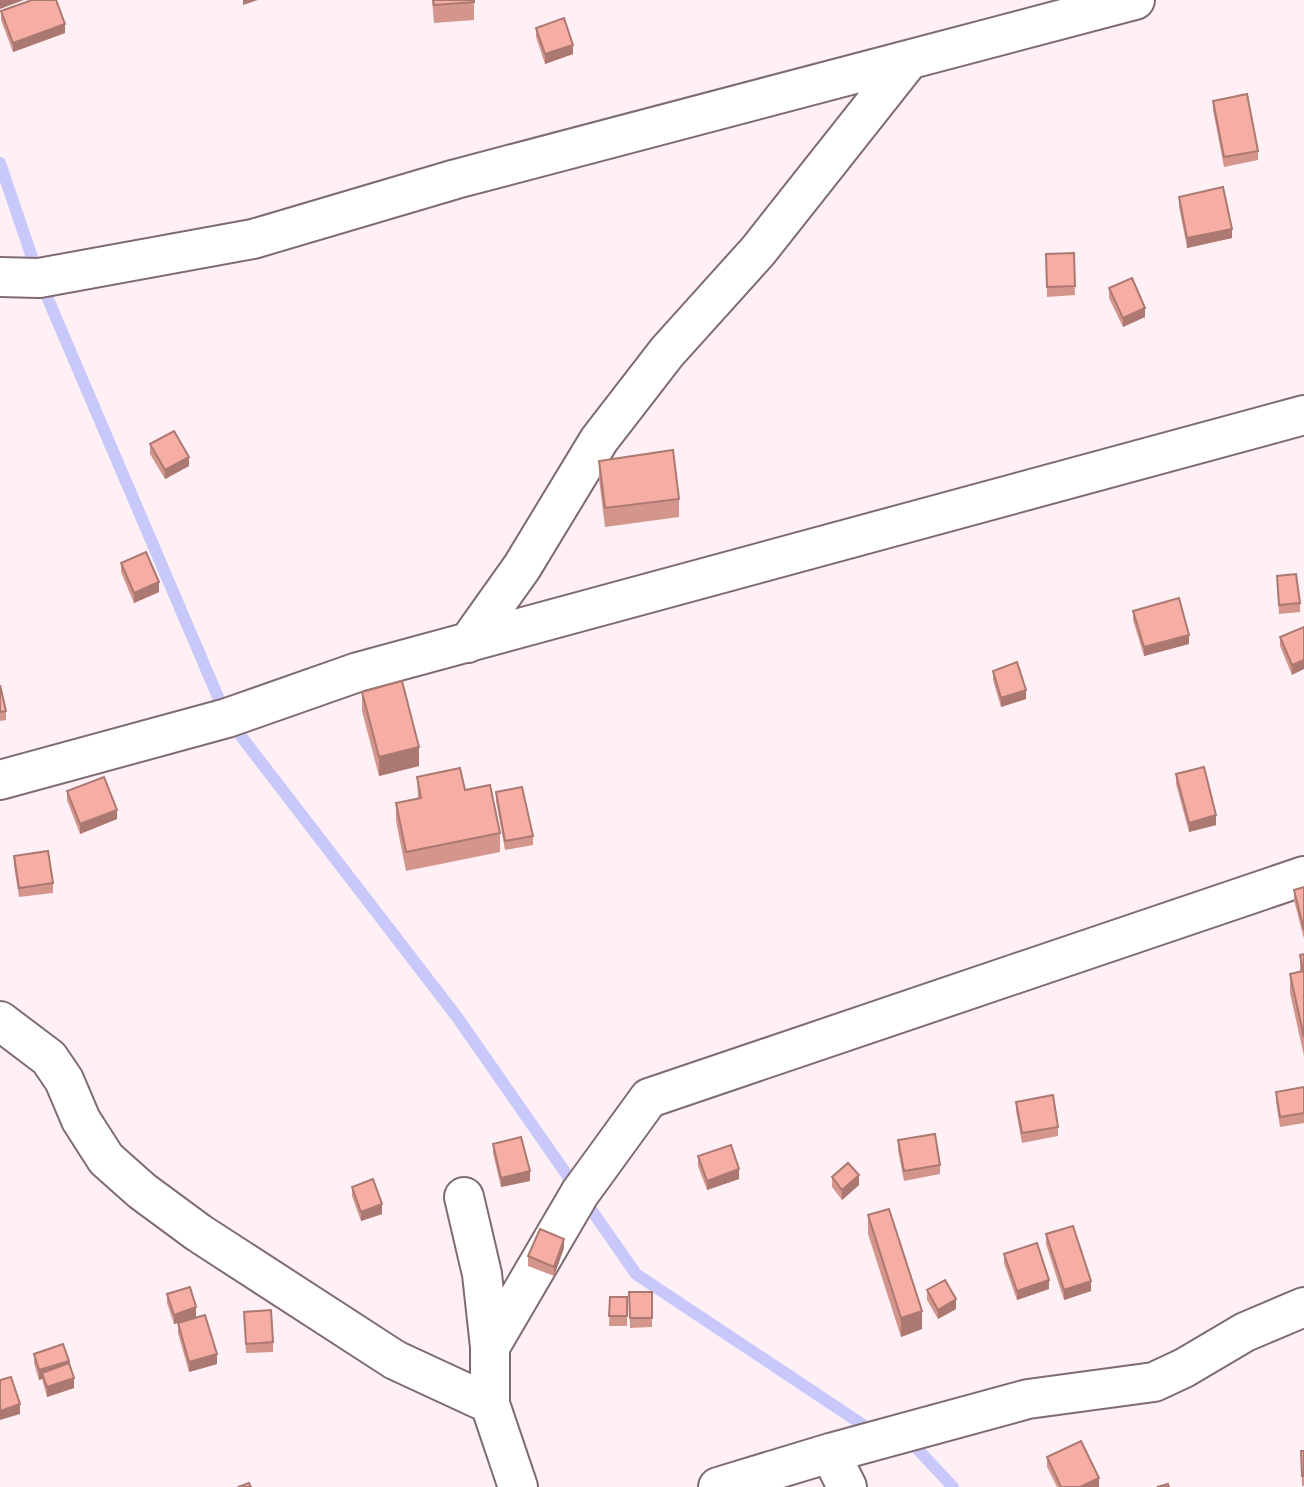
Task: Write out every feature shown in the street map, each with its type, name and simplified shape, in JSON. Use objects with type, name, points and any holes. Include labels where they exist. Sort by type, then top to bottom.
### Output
[{"type":"street","points":[[0,277],[39,278],[253,239],[456,179],[1135,0]]},
{"type":"street","points":[[468,643],[522,567],[599,440],[667,352],[758,251],[908,60]]},
{"type":"street","points":[[0,780],[227,718],[358,672],[1304,415]]},
{"type":"street","points":[[490,1347],[580,1193],[649,1098],[1304,876]]},
{"type":"street","points":[[0,1021],[49,1058],[64,1080],[81,1120],[106,1158],[142,1191],[209,1240],[395,1360],[490,1404]]},
{"type":"street","points":[[464,1197],[482,1274],[490,1347],[490,1404],[518,1487]]},
{"type":"street","points":[[718,1487],[830,1453],[1028,1399],[1154,1382],[1184,1368],[1245,1332],[1304,1307]]},
{"type":"street","points":[[830,1453],[847,1487]]},
{"type":"building","points":[[32,0],[56,0],[65,24],[13,43],[1,11]]},
{"type":"building","points":[[433,0],[474,0],[474,2],[434,5]]},
{"type":"building","points":[[564,18],[573,45],[545,54],[536,28]]},
{"type":"building","points":[[1247,94],[1258,151],[1224,157],[1213,101]]},
{"type":"building","points":[[1223,187],[1232,229],[1187,238],[1179,197]]},
{"type":"building","points":[[1074,253],[1075,286],[1047,287],[1046,254]]},
{"type":"building","points":[[1132,278],[1145,308],[1123,318],[1109,288]]},
{"type":"building","points":[[174,431],[189,457],[165,470],[150,444]]},
{"type":"building","points":[[673,450],[679,499],[605,508],[599,461]]},
{"type":"building","points":[[146,552],[159,582],[134,593],[121,563]]},
{"type":"building","points":[[1296,574],[1300,603],[1279,605],[1277,576]]},
{"type":"building","points":[[1179,598],[1189,635],[1144,647],[1133,611]]},
{"type":"building","points":[[1304,627],[1304,660],[1292,665],[1280,637]]},
{"type":"building","points":[[1017,662],[1026,690],[1001,698],[993,671]]},
{"type":"building","points":[[402,681],[419,747],[379,757],[362,692]]},
{"type":"building","points":[[0,685],[6,711],[0,712]]},
{"type":"building","points":[[1204,767],[1216,815],[1189,823],[1176,774]]},
{"type":"building","points":[[460,768],[465,790],[490,785],[500,833],[406,852],[396,803],[421,798],[417,777]]},
{"type":"building","points":[[104,777],[117,810],[80,824],[67,791]]},
{"type":"building","points":[[522,787],[533,836],[505,841],[496,792]]},
{"type":"building","points":[[48,851],[53,883],[19,888],[14,856]]},
{"type":"building","points":[[1304,887],[1304,930],[1294,890]]},
{"type":"building","points":[[1304,954],[1304,1037],[1290,974],[1303,971],[1300,955]]},
{"type":"building","points":[[1304,1087],[1304,1113],[1280,1117],[1276,1092]]},
{"type":"building","points":[[1053,1095],[1058,1127],[1022,1133],[1016,1102]]},
{"type":"building","points":[[935,1134],[940,1165],[904,1171],[898,1140]]},
{"type":"building","points":[[521,1137],[530,1171],[501,1178],[493,1144]]},
{"type":"building","points":[[731,1145],[739,1169],[707,1181],[698,1156]]},
{"type":"building","points":[[848,1163],[859,1175],[842,1190],[832,1177]]},
{"type":"building","points":[[373,1179],[382,1204],[361,1212],[352,1187]]},
{"type":"building","points":[[889,1209],[922,1311],[901,1318],[868,1215]]},
{"type":"building","points":[[1073,1226],[1091,1281],[1064,1290],[1046,1234]]},
{"type":"building","points":[[540,1229],[564,1239],[554,1267],[528,1256]]},
{"type":"building","points":[[1037,1243],[1049,1280],[1017,1291],[1004,1254]]},
{"type":"building","points":[[945,1280],[956,1299],[938,1310],[927,1290]]},
{"type":"building","points":[[190,1287],[196,1307],[174,1315],[167,1294]]},
{"type":"building","points":[[629,1292],[652,1292],[652,1318],[630,1318]]},
{"type":"building","points":[[610,1297],[627,1297],[627,1316],[609,1316]]},
{"type":"building","points":[[271,1310],[273,1342],[246,1344],[244,1312]]},
{"type":"building","points":[[205,1315],[217,1354],[189,1362],[178,1323]]},
{"type":"building","points":[[63,1344],[69,1361],[39,1370],[34,1354]]},
{"type":"building","points":[[69,1363],[74,1378],[47,1387],[42,1373]]},
{"type":"building","points":[[11,1377],[20,1404],[0,1411],[0,1380]]},
{"type":"building","points":[[1081,1441],[1099,1478],[1080,1487],[1061,1487],[1047,1457]]},
{"type":"building","points":[[1301,1451],[1304,1451],[1304,1476],[1302,1476]]},
{"type":"waterway","points":[[0,163],[39,278],[227,718],[457,1017],[636,1274],[875,1433]]},
{"type":"waterway","points":[[908,1439],[953,1487]]}]
